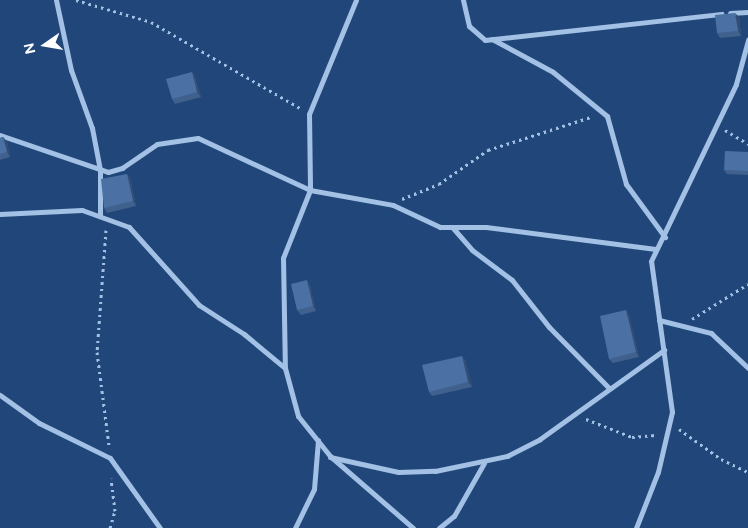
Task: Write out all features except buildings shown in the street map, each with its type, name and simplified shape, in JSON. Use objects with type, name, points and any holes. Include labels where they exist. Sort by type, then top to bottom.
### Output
[{"type":"street","points":[[56,0],[100,170],[100,214]]},
{"type":"street","points":[[356,0],[310,114],[310,190],[283,258],[285,368],[292,402],[330,456],[413,528]]},
{"type":"street","points":[[463,0],[476,36],[492,39],[748,12]]},
{"type":"street","points":[[492,39],[553,72],[603,113],[626,184],[665,237]]},
{"type":"street","points":[[636,528],[658,472],[672,403],[651,277],[656,249],[665,237],[736,84],[748,40]]},
{"type":"street","points":[[0,135],[100,170],[122,168],[157,144],[198,138],[310,190],[393,205],[453,228],[486,227],[656,249]]},
{"type":"street","points":[[0,214],[82,210],[100,214],[142,236],[198,304],[244,334],[285,368]]},
{"type":"street","points":[[453,228],[472,250],[512,280],[549,327],[609,388]]},
{"type":"street","points":[[659,320],[683,329],[711,333],[748,368]]},
{"type":"street","points":[[330,456],[398,472],[484,463],[523,449],[664,350]]},
{"type":"street","points":[[0,395],[39,423],[110,458],[160,528]]},
{"type":"street","points":[[295,528],[314,489],[318,440]]},
{"type":"street","points":[[439,528],[454,516],[484,463]]},
{"type":"path","points":[[76,0],[151,22],[310,114]]},
{"type":"path","points":[[393,205],[446,180],[483,152],[603,113]]},
{"type":"path","points":[[716,125],[748,144]]},
{"type":"path","points":[[100,214],[107,234],[100,267],[97,352],[115,511],[110,528]]},
{"type":"path","points":[[683,329],[710,305],[748,284]]},
{"type":"path","points":[[574,414],[632,437],[667,433],[682,429],[721,460],[748,472]]}]
